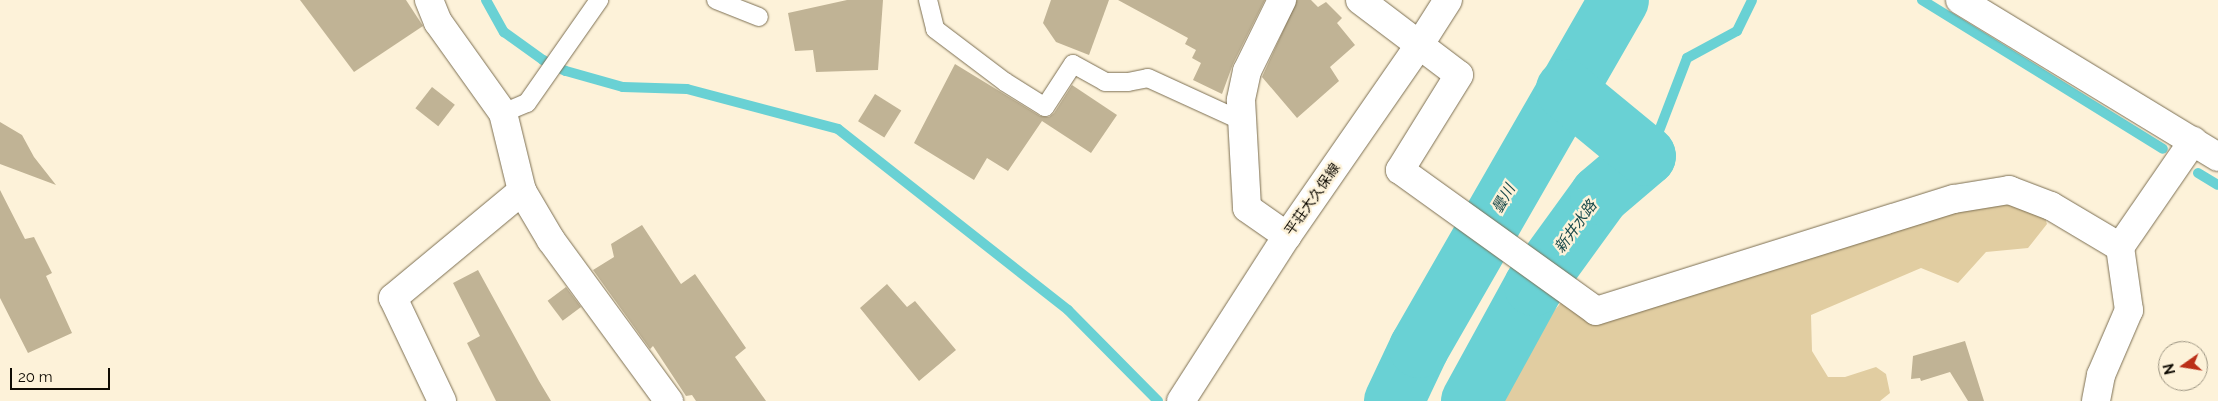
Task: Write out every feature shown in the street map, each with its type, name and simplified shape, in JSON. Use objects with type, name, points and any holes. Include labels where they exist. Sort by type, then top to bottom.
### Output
[{"type":"street","points":[[428,0],[438,22],[503,113],[522,191],[552,240],[668,401]]},
{"type":"street","points":[[1282,0],[1247,71],[1241,100],[1247,208],[1287,236]]},
{"type":"street","points":[[1360,0],[1459,75],[1400,170],[1596,311],[1954,199],[2009,190],[2051,206],[2120,247]]},
{"type":"street","name":"平荘大久保線","points":[[1184,395],[1287,236],[1420,44],[1448,0]]},
{"type":"street","points":[[1960,0],[2218,157]]},
{"type":"street","points":[[2096,401],[2101,375],[2129,310],[2120,247],[2193,141]]},
{"type":"street","points":[[442,401],[393,298],[522,191]]},
{"type":"lane","points":[[503,113],[527,103],[599,0]]},
{"type":"lane","points":[[716,0],[759,17]]},
{"type":"lane","points":[[928,0],[935,29],[1005,82],[1046,107],[1072,64],[1105,82],[1128,82],[1148,78],[1242,121]]},
{"type":"shaded area","points":[[2038,197],[2047,224],[2028,248],[1986,252],[1958,283],[1921,268],[1811,315],[1812,351],[1828,377],[1845,377],[1876,367],[1886,374],[1890,393],[1880,401],[1489,401],[1510,351],[1540,327],[1565,298],[1608,299],[1892,221]]},
{"type":"building","points":[[300,0],[406,0],[423,26],[354,72]]},
{"type":"building","points":[[847,0],[883,0],[878,70],[816,72],[813,50],[795,51],[788,13]]},
{"type":"building","points":[[1051,0],[1109,0],[1089,55],[1056,42],[1043,23]]},
{"type":"building","points":[[1118,0],[1265,0],[1233,64],[1222,94],[1193,80],[1201,63],[1192,58],[1196,50],[1185,44],[1188,38]]},
{"type":"building","points":[[1297,0],[1311,0],[1318,7],[1326,2],[1342,18],[1337,23],[1355,45],[1330,67],[1339,81],[1297,118],[1262,77]]},
{"type":"building","points":[[955,64],[1040,116],[1049,117],[1054,113],[1072,85],[1117,115],[1091,153],[1042,121],[1008,171],[987,158],[974,180],[914,143]]},
{"type":"building","points":[[432,87],[455,105],[438,126],[415,108]]},
{"type":"building","points":[[875,94],[901,110],[884,138],[858,121]]},
{"type":"building","points":[[0,122],[22,135],[34,157],[56,185],[0,164]]},
{"type":"building","points":[[0,190],[25,239],[34,237],[52,273],[46,276],[72,333],[28,353],[0,298]]},
{"type":"building","points":[[642,225],[681,284],[695,274],[746,348],[735,357],[766,401],[696,401],[692,395],[686,396],[653,346],[650,349],[593,270],[614,257],[611,244]]},
{"type":"building","points":[[478,270],[551,401],[496,401],[467,343],[480,336],[453,283]]},
{"type":"building","points":[[887,284],[907,307],[915,301],[956,350],[919,381],[860,308]]},
{"type":"building","points":[[566,287],[581,307],[563,321],[548,301]]},
{"type":"building","points":[[1965,341],[1984,401],[1968,401],[1950,372],[1921,381],[1920,378],[1911,379],[1913,356]]},
{"type":"waterway","points":[[486,0],[504,32],[543,60],[566,71],[623,87],[687,89],[838,129],[1068,310],[1158,401]]},
{"type":"waterway","name":"曇川","points":[[1394,401],[1419,348],[1619,0]]},
{"type":"waterway","points":[[1646,156],[1659,131],[1687,58],[1737,31],[1752,0]]},
{"type":"waterway","points":[[1922,0],[2163,149]]},
{"type":"waterway","name":"新井水路","points":[[1471,401],[1534,286],[1600,195],[1646,156],[1566,90]]},
{"type":"waterway","points":[[2198,173],[2218,185]]}]
